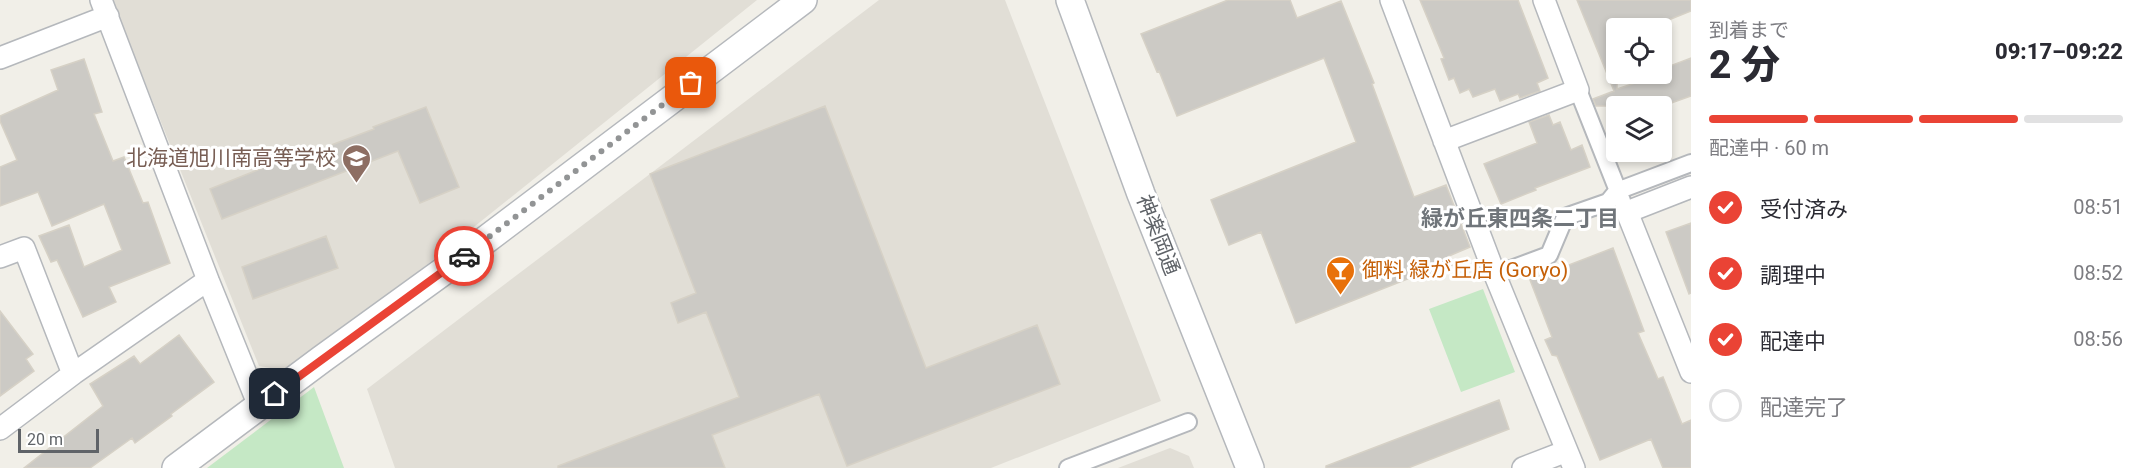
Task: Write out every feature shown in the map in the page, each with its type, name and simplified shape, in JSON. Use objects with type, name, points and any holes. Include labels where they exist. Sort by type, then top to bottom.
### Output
[{"type":"street","points":[[177,468],[463,257],[803,0]]},
{"type":"street","name":"神楽岡通","points":[[1070,0],[1142,194],[1250,468]]},
{"type":"street","points":[[1391,0],[1495,275],[1571,460],[1523,468]]},
{"type":"street","points":[[1544,0],[1617,191],[1691,372]]},
{"type":"street","points":[[0,58],[105,8],[208,280],[260,406]]},
{"type":"street","points":[[1444,141],[1578,90]]},
{"type":"street","points":[[1495,275],[1549,255],[1565,218],[1608,202],[1617,191],[1691,163]]},
{"type":"street","points":[[1627,212],[1691,187]]},
{"type":"street","points":[[0,257],[24,248],[73,375]]},
{"type":"street","points":[[0,429],[208,280]]},
{"type":"street","points":[[1068,468],[1188,422]]},
{"type":"shaded area","name":"北海道旭川南高等学校","points":[[112,0],[757,0],[293,372],[259,366]]},
{"type":"shaded area","points":[[879,0],[1005,0],[1161,401],[991,468],[395,468],[367,389]]},
{"type":"shaded area","points":[[1170,448],[1189,456],[1194,468],[1118,468]]},
{"type":"green space","points":[[1483,289],[1515,372],[1461,392],[1429,309]]},
{"type":"green space","points":[[314,387],[344,468],[207,468]]},
{"type":"building","points":[[1228,0],[1290,0],[1297,18],[1341,1],[1374,83],[1372,84],[1414,197],[1446,185],[1470,247],[1449,256],[1453,265],[1421,277],[1420,274],[1296,323],[1261,232],[1229,245],[1211,200],[1356,142],[1324,58],[1177,116],[1141,34]]},
{"type":"building","points":[[1420,0],[1518,0],[1548,78],[1537,83],[1540,91],[1520,98],[1518,94],[1500,101],[1495,89],[1473,97],[1469,89],[1460,93],[1454,78],[1449,80],[1441,59],[1444,58]]},
{"type":"building","points":[[1577,0],[1691,0],[1691,11],[1672,19],[1606,18],[1606,71]]},
{"type":"building","points":[[1691,58],[1691,96],[1672,103],[1672,96],[1606,96],[1606,106],[1596,106],[1593,99],[1614,91],[1611,84],[1617,84],[1617,89],[1632,84],[1672,84],[1672,65]]},
{"type":"building","points":[[84,59],[102,112],[94,114],[113,161],[124,157],[143,203],[148,202],[170,263],[109,287],[116,302],[83,317],[57,260],[51,262],[39,236],[69,225],[84,267],[122,250],[104,204],[52,226],[38,192],[0,206],[0,167],[17,160],[0,121],[0,116],[58,90],[51,70]]},
{"type":"building","points":[[825,106],[926,368],[1037,325],[1060,384],[847,466],[819,394],[712,435],[725,468],[558,468],[558,466],[739,397],[706,312],[678,323],[671,303],[696,293],[650,174]]},
{"type":"building","points":[[426,107],[459,187],[420,203],[398,151],[222,219],[210,189],[285,159],[286,162],[374,129],[373,127]]},
{"type":"building","points":[[1549,115],[1553,125],[1560,122],[1571,150],[1582,145],[1590,167],[1501,204],[1484,164],[1537,143],[1529,122]]},
{"type":"building","points":[[1691,223],[1691,293],[1689,294],[1666,232]]},
{"type":"building","points":[[326,236],[338,268],[253,299],[242,267]]},
{"type":"building","points":[[1613,248],[1644,331],[1638,333],[1658,379],[1663,377],[1682,424],[1691,420],[1691,468],[1663,468],[1651,439],[1600,460],[1557,356],[1552,355],[1545,340],[1552,337],[1530,280]]},
{"type":"building","points":[[0,311],[33,354],[26,359],[34,371],[0,396]]},
{"type":"building","points":[[179,335],[214,382],[135,443],[132,438],[90,468],[24,468],[103,406],[90,384],[134,356],[140,364]]},
{"type":"building","points":[[1499,400],[1509,429],[1408,468],[1326,468],[1326,466]]},
{"type":"way so far","points":[[464,256],[691,83]]},
{"type":"place","name":"北海道旭川南高等学校","points":[[357,184]]},
{"type":"place","name":"御料 緑が丘店 (Goryo)","points":[[1341,296]]},
{"type":"district","name":"緑が丘東四条二丁目","points":[[1520,218]]},
{"type":"route","points":[[275,394],[464,256]]}]
